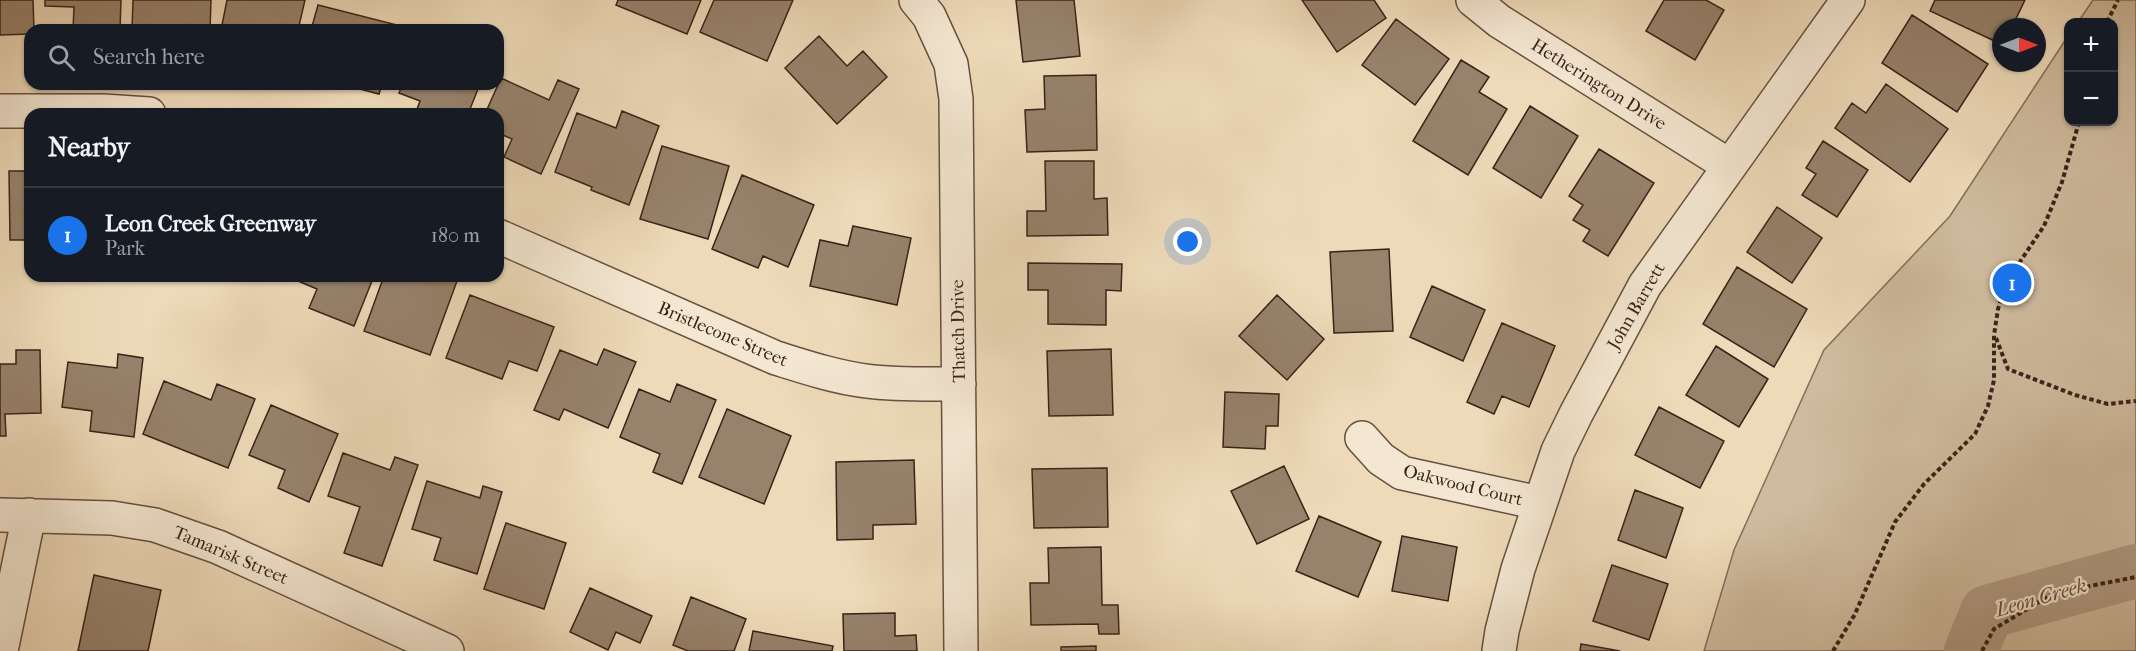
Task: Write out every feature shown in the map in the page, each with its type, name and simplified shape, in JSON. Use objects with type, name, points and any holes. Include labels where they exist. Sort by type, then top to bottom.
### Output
[{"type":"street","name":"Hetherington Drive","points":[[1473,0],[1499,21],[1728,165]]},
{"type":"street","name":"John Barrett","points":[[1499,651],[1518,569],[1558,451],[1645,285],[1728,165],[1848,0]]},
{"type":"street","name":"Thatch Drive","points":[[923,8],[951,64],[956,99],[961,651]]},
{"type":"street","points":[[0,111],[24,111]]},
{"type":"street","name":"Bristlecone Street","points":[[504,239],[776,358],[820,372],[865,381],[959,384]]},
{"type":"street","name":"Oakwood Court","points":[[1362,438],[1381,459],[1402,473],[1539,503]]},
{"type":"street","points":[[1,651],[15,515]]},
{"type":"street","name":"Tamarisk Street","points":[[15,515],[112,518],[155,525],[218,547],[447,651]]},
{"type":"path","points":[[2109,18],[2118,0]]},
{"type":"path","points":[[1833,651],[1855,614],[1895,522],[1924,484],[1975,434],[1988,406],[1994,380],[1994,334],[1998,309],[2007,281],[2044,226],[2062,182],[2078,126]]},
{"type":"path","points":[[1994,334],[2008,369],[2075,395],[2108,404],[2136,401]]},
{"type":"path","points":[[1982,651],[1994,629],[2054,593],[2136,577]]},
{"type":"shaded area","points":[[2093,0],[2136,0],[2136,651],[1704,651],[1734,550],[1824,350],[1950,216],[2064,42],[2064,126],[2118,126],[2118,18],[2081,18]]},
{"type":"building","points":[[0,0],[33,0],[34,24],[24,24],[24,34],[0,35]]},
{"type":"building","points":[[45,0],[121,0],[120,24],[73,24],[74,7],[45,6]]},
{"type":"building","points":[[133,0],[211,0],[210,24],[132,24]]},
{"type":"building","points":[[227,0],[305,0],[299,24],[222,24]]},
{"type":"building","points":[[618,0],[701,0],[687,34],[616,5]]},
{"type":"building","points":[[714,0],[793,0],[767,61],[700,32]]},
{"type":"building","points":[[1016,0],[1074,0],[1080,56],[1023,62]]},
{"type":"building","points":[[1302,0],[1374,0],[1386,18],[1337,52]]},
{"type":"building","points":[[1664,0],[1706,0],[1724,10],[1695,60],[1646,31]]},
{"type":"building","points":[[1935,0],[2025,0],[2016,18],[1992,18],[1992,40],[1930,11]]},
{"type":"building","points":[[318,5],[393,24],[313,24]]},
{"type":"building","points":[[1912,15],[1988,64],[1957,112],[1882,63]]},
{"type":"building","points":[[1396,19],[1449,59],[1415,105],[1362,65]]},
{"type":"building","points":[[819,36],[847,66],[863,51],[887,77],[837,124],[785,68]]},
{"type":"building","points":[[1461,60],[1489,77],[1479,92],[1507,109],[1468,175],[1413,141]]},
{"type":"building","points":[[1096,75],[1097,150],[1027,152],[1025,110],[1045,109],[1044,76]]},
{"type":"building","points":[[504,79],[549,100],[558,80],[579,89],[541,174],[504,157],[512,139],[504,136],[504,108],[488,108],[496,90],[504,90]]},
{"type":"building","points":[[1886,84],[1948,129],[1910,182],[1835,128],[1852,103],[1866,113]]},
{"type":"building","points":[[364,90],[380,90],[379,94]]},
{"type":"building","points":[[400,90],[478,90],[470,108],[417,108],[420,101],[399,93]]},
{"type":"building","points":[[1530,106],[1578,136],[1541,198],[1493,168]]},
{"type":"building","points":[[622,111],[659,126],[629,205],[555,172],[577,113],[616,128]]},
{"type":"building","points":[[1823,141],[1868,170],[1837,217],[1802,195],[1816,174],[1806,168]]},
{"type":"building","points":[[662,146],[729,166],[708,239],[640,219]]},
{"type":"building","points":[[1599,149],[1654,183],[1608,256],[1583,241],[1590,230],[1573,220],[1583,205],[1569,196]]},
{"type":"building","points":[[1045,161],[1094,161],[1094,199],[1107,198],[1108,235],[1027,236],[1027,211],[1046,211]]},
{"type":"building","points":[[9,171],[24,171],[24,240],[10,240]]},
{"type":"building","points":[[742,175],[814,205],[788,267],[763,256],[758,268],[712,249]]},
{"type":"building","points":[[1777,207],[1822,238],[1792,283],[1747,252]]},
{"type":"building","points":[[853,226],[911,238],[897,305],[810,286],[820,240],[848,246]]},
{"type":"building","points":[[1389,249],[1393,331],[1334,333],[1330,252]]},
{"type":"building","points":[[1028,263],[1122,264],[1121,291],[1106,290],[1106,325],[1048,324],[1048,290],[1028,290]]},
{"type":"building","points":[[1737,267],[1807,309],[1774,367],[1703,324]]},
{"type":"building","points":[[300,282],[372,282],[354,326],[309,308],[317,289]]},
{"type":"building","points":[[382,282],[457,282],[430,355],[364,331]]},
{"type":"building","points":[[1432,286],[1485,310],[1463,361],[1410,337]]},
{"type":"building","points":[[470,295],[554,327],[537,371],[509,361],[502,379],[446,358]]},
{"type":"building","points":[[1277,295],[1324,339],[1287,380],[1239,336]]},
{"type":"building","points":[[1502,323],[1555,346],[1529,407],[1502,396],[1494,414],[1467,402]]},
{"type":"building","points":[[1716,346],[1768,379],[1739,427],[1686,395]]},
{"type":"building","points":[[604,349],[636,362],[608,428],[564,409],[559,420],[534,410],[560,350],[597,365]]},
{"type":"building","points":[[1111,349],[1113,415],[1049,416],[1047,351]]},
{"type":"building","points":[[16,350],[40,350],[41,413],[5,414],[6,436],[0,436],[0,364],[16,364]]},
{"type":"building","points":[[118,354],[143,358],[134,437],[90,431],[92,411],[62,407],[68,362],[117,368]]},
{"type":"building","points":[[164,381],[211,400],[217,384],[255,399],[228,468],[143,434]]},
{"type":"building","points":[[677,384],[716,400],[682,484],[653,472],[660,454],[620,437],[639,389],[670,402]]},
{"type":"building","points":[[1225,392],[1279,394],[1278,426],[1266,426],[1265,449],[1223,447]]},
{"type":"building","points":[[271,405],[338,434],[309,502],[278,488],[285,470],[249,455]]},
{"type":"building","points":[[1659,407],[1724,441],[1700,488],[1635,455]]},
{"type":"building","points":[[727,409],[791,436],[764,504],[699,477]]},
{"type":"building","points":[[343,453],[390,470],[395,457],[418,465],[382,566],[344,553],[360,507],[328,496]]},
{"type":"building","points":[[914,460],[916,524],[873,525],[873,539],[837,540],[836,462]]},
{"type":"building","points":[[1284,466],[1309,519],[1257,544],[1231,491]]},
{"type":"building","points":[[1107,468],[1108,527],[1034,528],[1032,469]]},
{"type":"building","points":[[427,481],[480,498],[483,486],[502,492],[477,574],[434,560],[441,538],[412,529]]},
{"type":"building","points":[[1635,490],[1683,508],[1666,558],[1618,540]]},
{"type":"building","points":[[1319,516],[1381,542],[1358,597],[1296,571]]},
{"type":"building","points":[[506,523],[566,543],[544,609],[484,589]]},
{"type":"building","points":[[1402,536],[1457,547],[1448,601],[1392,591]]},
{"type":"building","points":[[1101,547],[1102,605],[1118,605],[1119,634],[1099,634],[1098,624],[1031,625],[1030,583],[1049,583],[1048,548]]},
{"type":"building","points":[[1612,565],[1668,584],[1649,640],[1593,621]]},
{"type":"building","points":[[94,575],[161,590],[148,651],[78,651]]},
{"type":"building","points":[[590,588],[652,616],[640,643],[616,632],[608,650],[570,632]]},
{"type":"building","points":[[691,597],[746,619],[734,651],[688,651],[673,645]]},
{"type":"building","points":[[895,613],[895,636],[916,635],[917,651],[844,651],[843,614]]},
{"type":"building","points":[[753,631],[833,646],[832,651],[749,651]]},
{"type":"building","points":[[1581,644],[1620,651],[1580,651]]},
{"type":"building","points":[[1096,646],[1096,651],[1061,651],[1061,647]]},
{"type":"waterway","name":"Leon Creek","points":[[1971,651],[1987,612],[2136,571]]},
{"type":"place","name":"Leon Creek Greenway","points":[[2012,283]]}]
